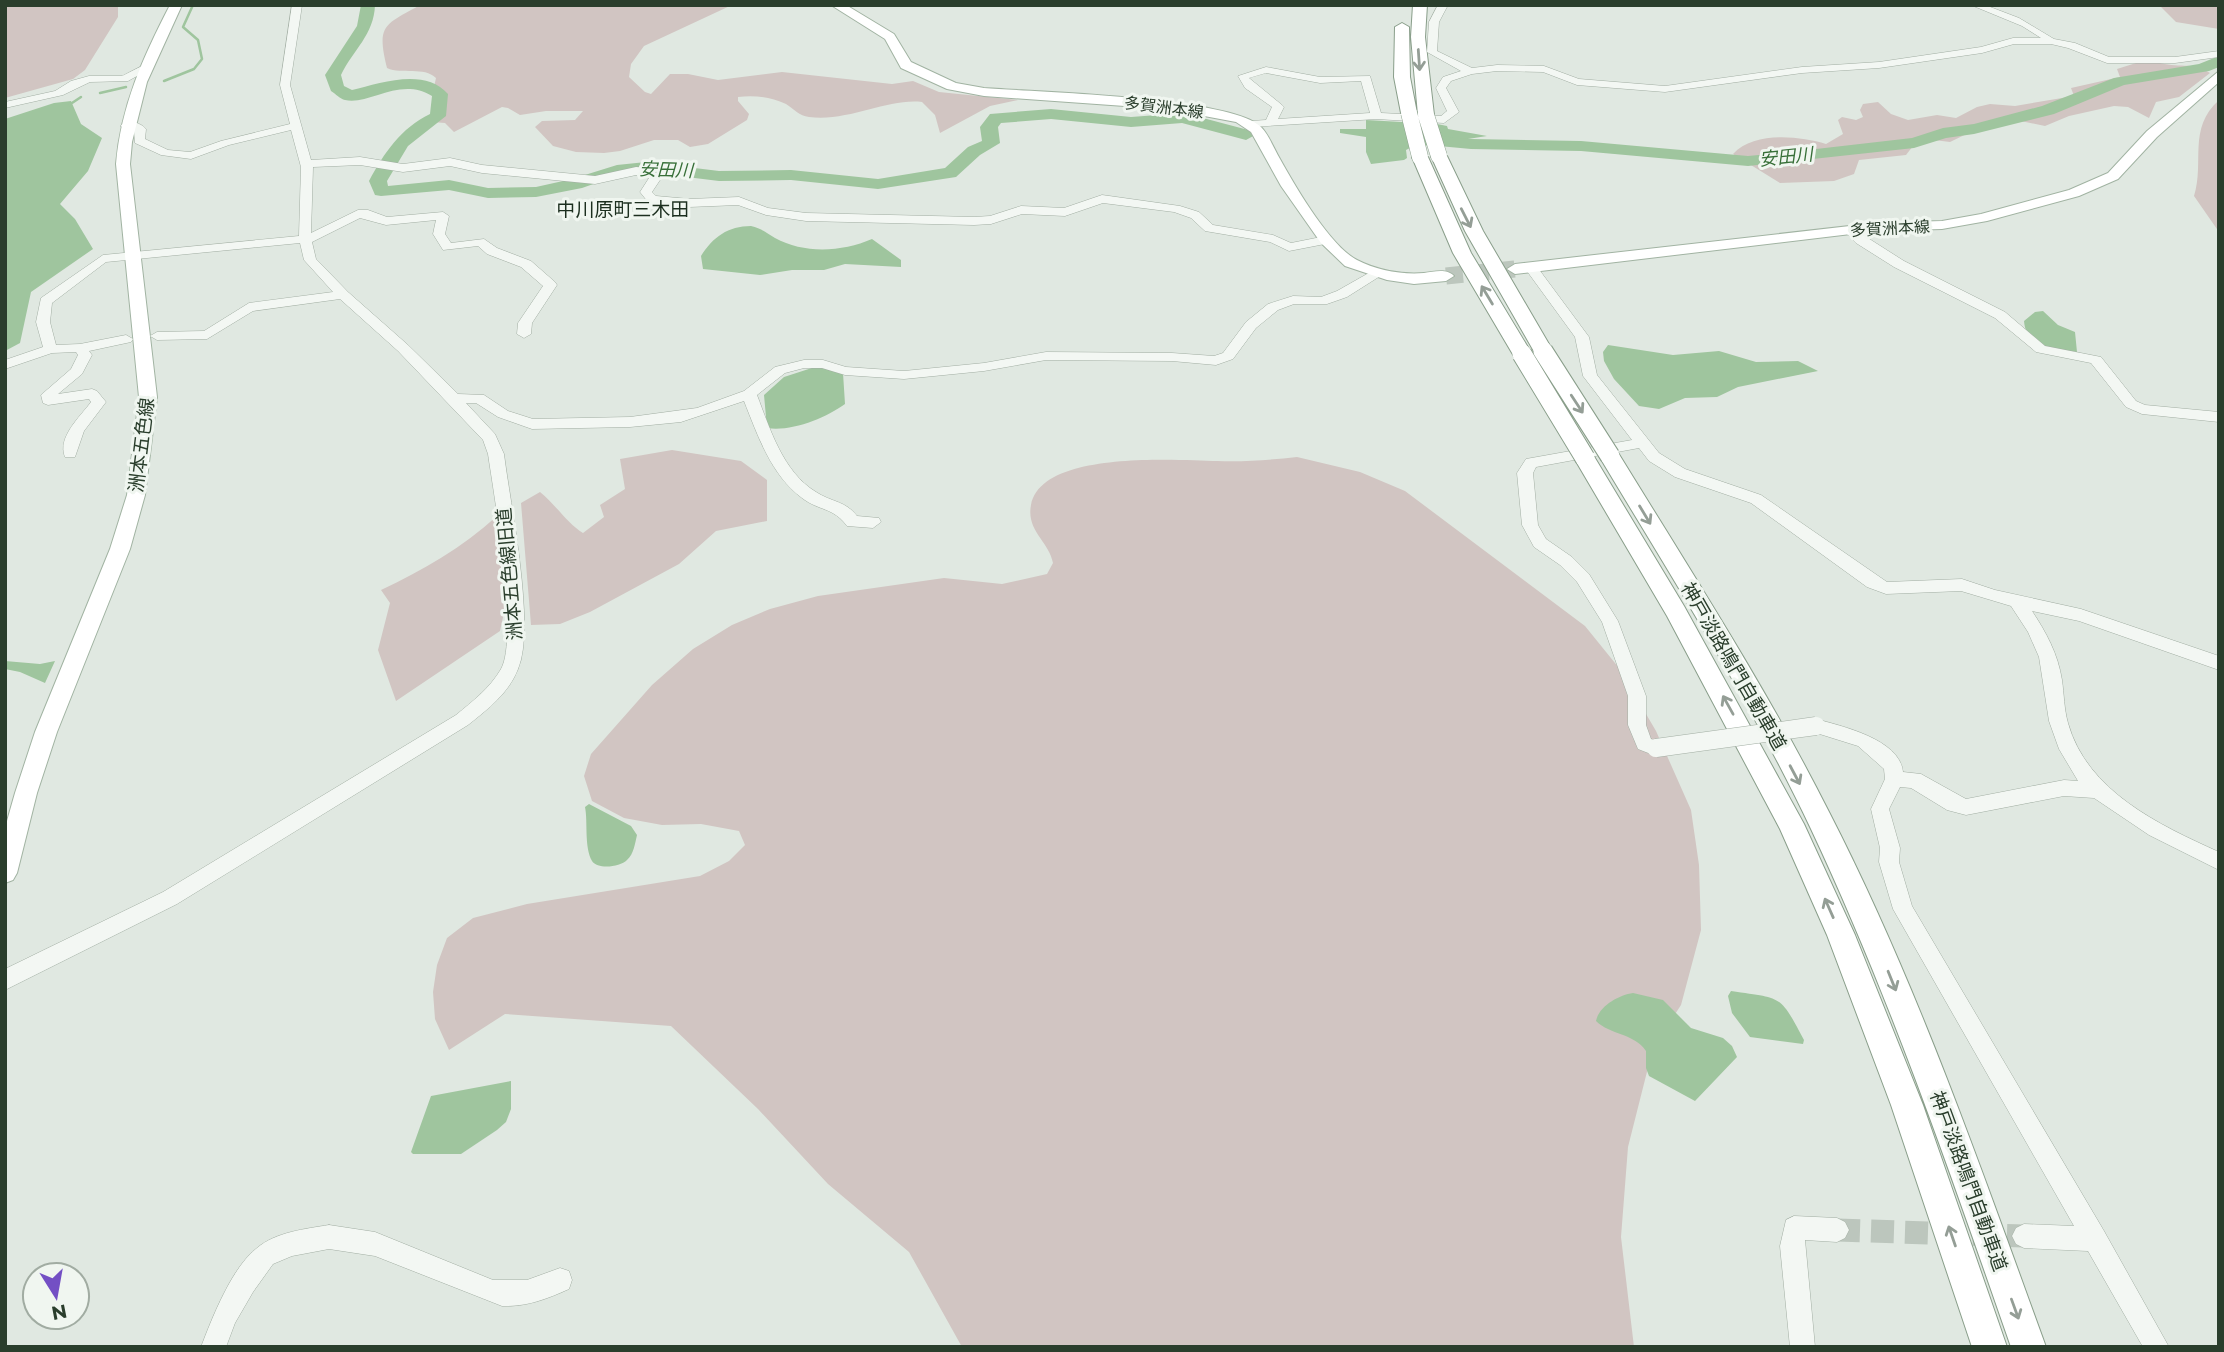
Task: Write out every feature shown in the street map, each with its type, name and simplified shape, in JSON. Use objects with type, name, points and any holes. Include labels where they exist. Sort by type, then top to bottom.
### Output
[{"type":"highway","name":"神戸淡路鳴門自動車道","points":[[1420,5],[1418,37],[1429,156],[1543,351],[1676,612],[1797,836],[1841,935],[1907,1105],[1990,1347]]},
{"type":"highway","name":"神戸淡路鳴門自動車道","points":[[1404,8],[1401,37],[1402,77],[1409,113],[1429,156],[1462,253],[1522,354],[1597,457],[1758,706],[1820,820],[1872,931],[1942,1106],[2029,1347]]},
{"type":"main road","name":"洲本五色線","points":[[5,873],[26,793],[46,732],[120,549],[136,495],[148,397],[123,164],[126,126],[144,68],[176,5]]},
{"type":"main road","name":"多賀洲本線","points":[[837,5],[890,37],[906,65],[952,86],[984,92],[1167,106],[1221,115],[1251,124]]},
{"type":"main road","name":"多賀洲本線","points":[[1522,268],[1849,230],[1955,223],[2074,193],[2113,176],[2152,134],[2219,75]]},
{"type":"main road","points":[[1251,124],[1326,240],[1350,263],[1379,274],[1414,279],[1446,276]]},
{"type":"street","name":"洲本五色線旧道","points":[[5,981],[100,936],[251,850],[462,720],[490,697],[502,682],[515,655],[516,622],[496,454],[490,438],[454,398],[343,295],[310,260],[306,239],[306,164],[285,85],[297,5]]},
{"type":"street","points":[[1443,5],[1434,22],[1432,52],[1470,71]]},
{"type":"street","points":[[1976,5],[2001,17],[2036,27],[2051,41]]},
{"type":"street","points":[[1251,124],[1376,116],[1436,121],[1451,117],[1452,107],[1441,88],[1447,79],[1470,71],[1497,68],[1544,69],[1577,82],[1665,89],[1802,70],[1879,65],[1982,50],[2013,41],[2051,41],[2088,50],[2108,60],[2175,60],[2219,54]]},
{"type":"street","points":[[5,105],[59,93],[75,83],[89,79],[124,79],[144,68]]},
{"type":"street","points":[[1270,123],[1278,107],[1275,102],[1246,83],[1242,76],[1266,70],[1320,80],[1366,78],[1376,116]]},
{"type":"street","points":[[126,126],[140,129],[139,141],[165,153],[191,156],[225,143],[295,126]]},
{"type":"street","points":[[306,164],[360,161],[403,168],[455,162],[482,169],[590,179],[624,172],[648,172],[656,177],[646,192],[652,199],[689,203],[740,201],[766,211],[806,217],[982,221],[1021,211],[1065,212],[1102,199],[1175,209],[1195,215],[1209,228],[1273,239],[1289,247],[1326,240]]},
{"type":"street","points":[[50,349],[43,322],[46,301],[103,259],[318,237],[358,214],[368,214],[386,221],[443,216],[439,234],[447,247],[483,243],[492,251],[526,264],[550,285],[525,323],[524,334]]},
{"type":"street","points":[[1849,230],[1899,264],[2000,315],[2041,349],[2096,360],[2131,404],[2142,409],[2219,417]]},
{"type":"street","points":[[1522,268],[1582,337],[1590,376],[1631,426],[1640,443],[1654,457],[1680,472],[1756,499],[1873,583],[1886,588],[1962,585],[2114,625],[2204,660],[2219,663]]},
{"type":"street","points":[[454,398],[479,398],[514,419],[545,424],[681,417],[749,394],[780,370],[804,364],[823,364],[845,371],[904,375],[951,371],[1046,356],[1172,356],[1216,361],[1228,356],[1251,326],[1273,307],[1293,300],[1322,301],[1355,288],[1379,274]]},
{"type":"street","points":[[158,336],[207,335],[249,307],[343,295]]},
{"type":"street","points":[[5,365],[50,349],[80,348],[126,339]]},
{"type":"street","points":[[70,453],[72,433],[99,402],[92,394],[48,400],[48,395],[77,371],[85,355],[80,348]]},
{"type":"street","points":[[749,394],[769,446],[795,484],[810,498],[844,510],[853,522],[873,522]]},
{"type":"street","points":[[1640,443],[1531,463],[1525,473],[1525,495],[1530,525],[1540,543],[1566,561],[1583,578],[1610,621],[1637,696],[1637,725],[1644,744],[1656,748],[1815,726],[1864,740],[1893,766],[1894,779],[1880,809],[1891,848],[1889,862],[1903,909],[2157,1347]]},
{"type":"street","points":[[2017,601],[2041,639],[2053,674],[2057,718],[2064,739],[2074,759],[2097,790],[2143,821],[2219,861]]},
{"type":"street","points":[[1894,779],[1914,780],[1954,804],[1966,807],[2064,788],[2097,790]]},
{"type":"street","points":[[1803,1347],[1792,1246],[1794,1228],[1837,1230]]},
{"type":"street","points":[[2024,1236],[2096,1239]]},
{"type":"street","points":[[213,1347],[232,1305],[265,1256],[290,1244],[329,1237],[375,1244],[493,1292],[512,1296],[547,1287],[560,1280]]},
{"type":"shaded area","points":[[5,5],[118,5],[118,17],[85,70],[73,79],[5,98]]},
{"type":"shaded area","points":[[420,5],[732,5],[644,46],[631,64],[629,77],[651,94],[670,74],[688,74],[718,80],[782,72],[892,84],[913,81],[939,92],[1018,100],[990,106],[940,133],[935,115],[922,102],[896,103],[824,118],[799,114],[786,104],[768,98],[738,97],[738,101],[749,114],[747,120],[708,144],[690,147],[678,140],[654,140],[620,151],[576,152],[553,146],[535,127],[542,121],[575,120],[583,111],[546,111],[520,115],[502,107],[454,132],[445,123],[432,122],[441,116],[444,98],[441,89],[434,87],[436,78],[425,72],[387,68],[384,53],[383,34],[386,28],[391,22]]},
{"type":"shaded area","points":[[2159,5],[2219,5],[2219,29],[2176,22]]},
{"type":"shaded area","points":[[2157,62],[2197,67],[2210,73],[2179,97],[2156,102],[2149,118],[2128,107],[2114,106],[2069,116],[2045,126],[2006,118],[1950,142],[1934,140],[1913,146],[1906,155],[1859,160],[1854,174],[1834,181],[1780,183],[1733,154],[1753,142],[1777,137],[1826,144],[1843,134],[1838,120],[1842,117],[1856,120],[1863,117],[1860,110],[1863,104],[1878,102],[1891,114],[1908,120],[1937,115],[1956,118],[1977,107],[1990,104],[2015,106],[2074,96],[2071,88],[2120,77],[2117,69],[2136,63]]},
{"type":"shaded area","points":[[2219,100],[2219,232],[2194,196],[2203,122]]},
{"type":"shaded area","points":[[71,101],[81,124],[102,138],[88,171],[60,204],[75,219],[93,249],[31,292],[20,343],[5,351],[5,119],[54,103]]},
{"type":"shaded area","points":[[1366,120],[1437,124],[1447,126],[1448,129],[1487,136],[1410,148],[1406,150],[1407,158],[1404,160],[1371,164],[1366,152],[1366,137],[1340,133],[1340,129],[1366,129]]},
{"type":"shaded area","points":[[751,226],[786,243],[811,249],[836,249],[872,239],[901,260],[901,267],[845,264],[824,270],[792,270],[760,275],[703,269],[701,256],[716,238],[728,230]]},
{"type":"shaded area","points":[[2043,311],[2058,325],[2075,332],[2077,352],[2043,346],[2030,337],[2024,321],[2035,312]]},
{"type":"shaded area","points":[[1608,345],[1673,355],[1719,351],[1756,362],[1798,361],[1818,371],[1738,387],[1717,397],[1685,398],[1659,409],[1639,406],[1614,379],[1604,361],[1603,352]]},
{"type":"shaded area","points":[[818,366],[843,373],[845,404],[808,423],[787,428],[767,428],[764,395],[784,377]]},
{"type":"shaded area","points":[[672,450],[741,461],[767,480],[767,521],[716,531],[679,564],[590,612],[560,624],[531,625],[521,503],[540,492],[583,533],[604,517],[600,505],[625,489],[620,459]]},
{"type":"shaded area","points":[[1297,457],[1360,472],[1405,491],[1585,626],[1619,668],[1656,731],[1691,810],[1699,865],[1701,930],[1681,1005],[1653,1048],[1628,1147],[1621,1237],[1634,1347],[962,1347],[909,1252],[828,1184],[758,1109],[671,1026],[505,1014],[449,1050],[435,1019],[433,992],[437,965],[447,938],[473,918],[527,904],[700,876],[729,861],[745,845],[739,831],[701,824],[662,825],[624,818],[592,801],[584,776],[591,754],[652,685],[693,649],[732,625],[770,609],[818,596],[944,578],[1002,584],[1047,574],[1053,563],[1032,522],[1031,505],[1040,487],[1059,475],[1083,467],[1143,460],[1237,461]]},
{"type":"shaded area","points":[[497,516],[505,608],[500,631],[396,701],[378,650],[390,603],[381,590],[442,558]]},
{"type":"shaded area","points":[[5,661],[40,664],[55,661],[45,683],[20,672],[5,669]]},
{"type":"shaded area","points":[[589,804],[631,826],[637,835],[631,855],[624,862],[614,866],[599,866],[592,861],[588,849],[585,807]]},
{"type":"shaded area","points":[[1731,991],[1760,995],[1777,1001],[1789,1014],[1804,1040],[1803,1044],[1750,1037],[1732,1013],[1728,996]]},
{"type":"shaded area","points":[[1633,993],[1663,1000],[1691,1028],[1723,1038],[1732,1046],[1737,1057],[1695,1101],[1649,1076],[1646,1051],[1641,1045],[1596,1021],[1610,1002]]},
{"type":"shaded area","points":[[511,1081],[511,1109],[506,1122],[497,1130],[461,1154],[411,1152],[431,1096]]},
{"type":"waterway","points":[[164,81],[194,69],[202,59],[198,40],[183,27],[193,5]]},
{"type":"waterway","name":"安田川","points":[[368,5],[365,26],[333,75],[337,88],[349,96],[408,84],[431,88],[440,94],[438,116],[418,127],[395,151],[378,181],[381,191],[449,185],[488,193],[536,192],[576,184],[617,170],[646,167],[719,176],[791,175],[878,184],[950,173],[974,151],[991,143],[989,127],[996,118],[1051,114],[1131,122],[1184,118],[1246,135]]},
{"type":"waterway","name":"安田川","points":[[1417,139],[1471,144],[1581,146],[1748,161],[1790,157],[1914,143],[1943,133],[1974,129],[2048,110],[2120,81],[2203,68],[2219,61]]},
{"type":"waterway","points":[[100,93],[126,87]]},
{"type":"waterway","points":[[69,105],[81,97]]},
{"type":"tunnel","points":[[1446,276],[1515,269]]},
{"type":"tunnel","points":[[1837,1230],[2024,1236]]},
{"type":"district","name":"中川原町三木田","points":[[623,209]]}]
